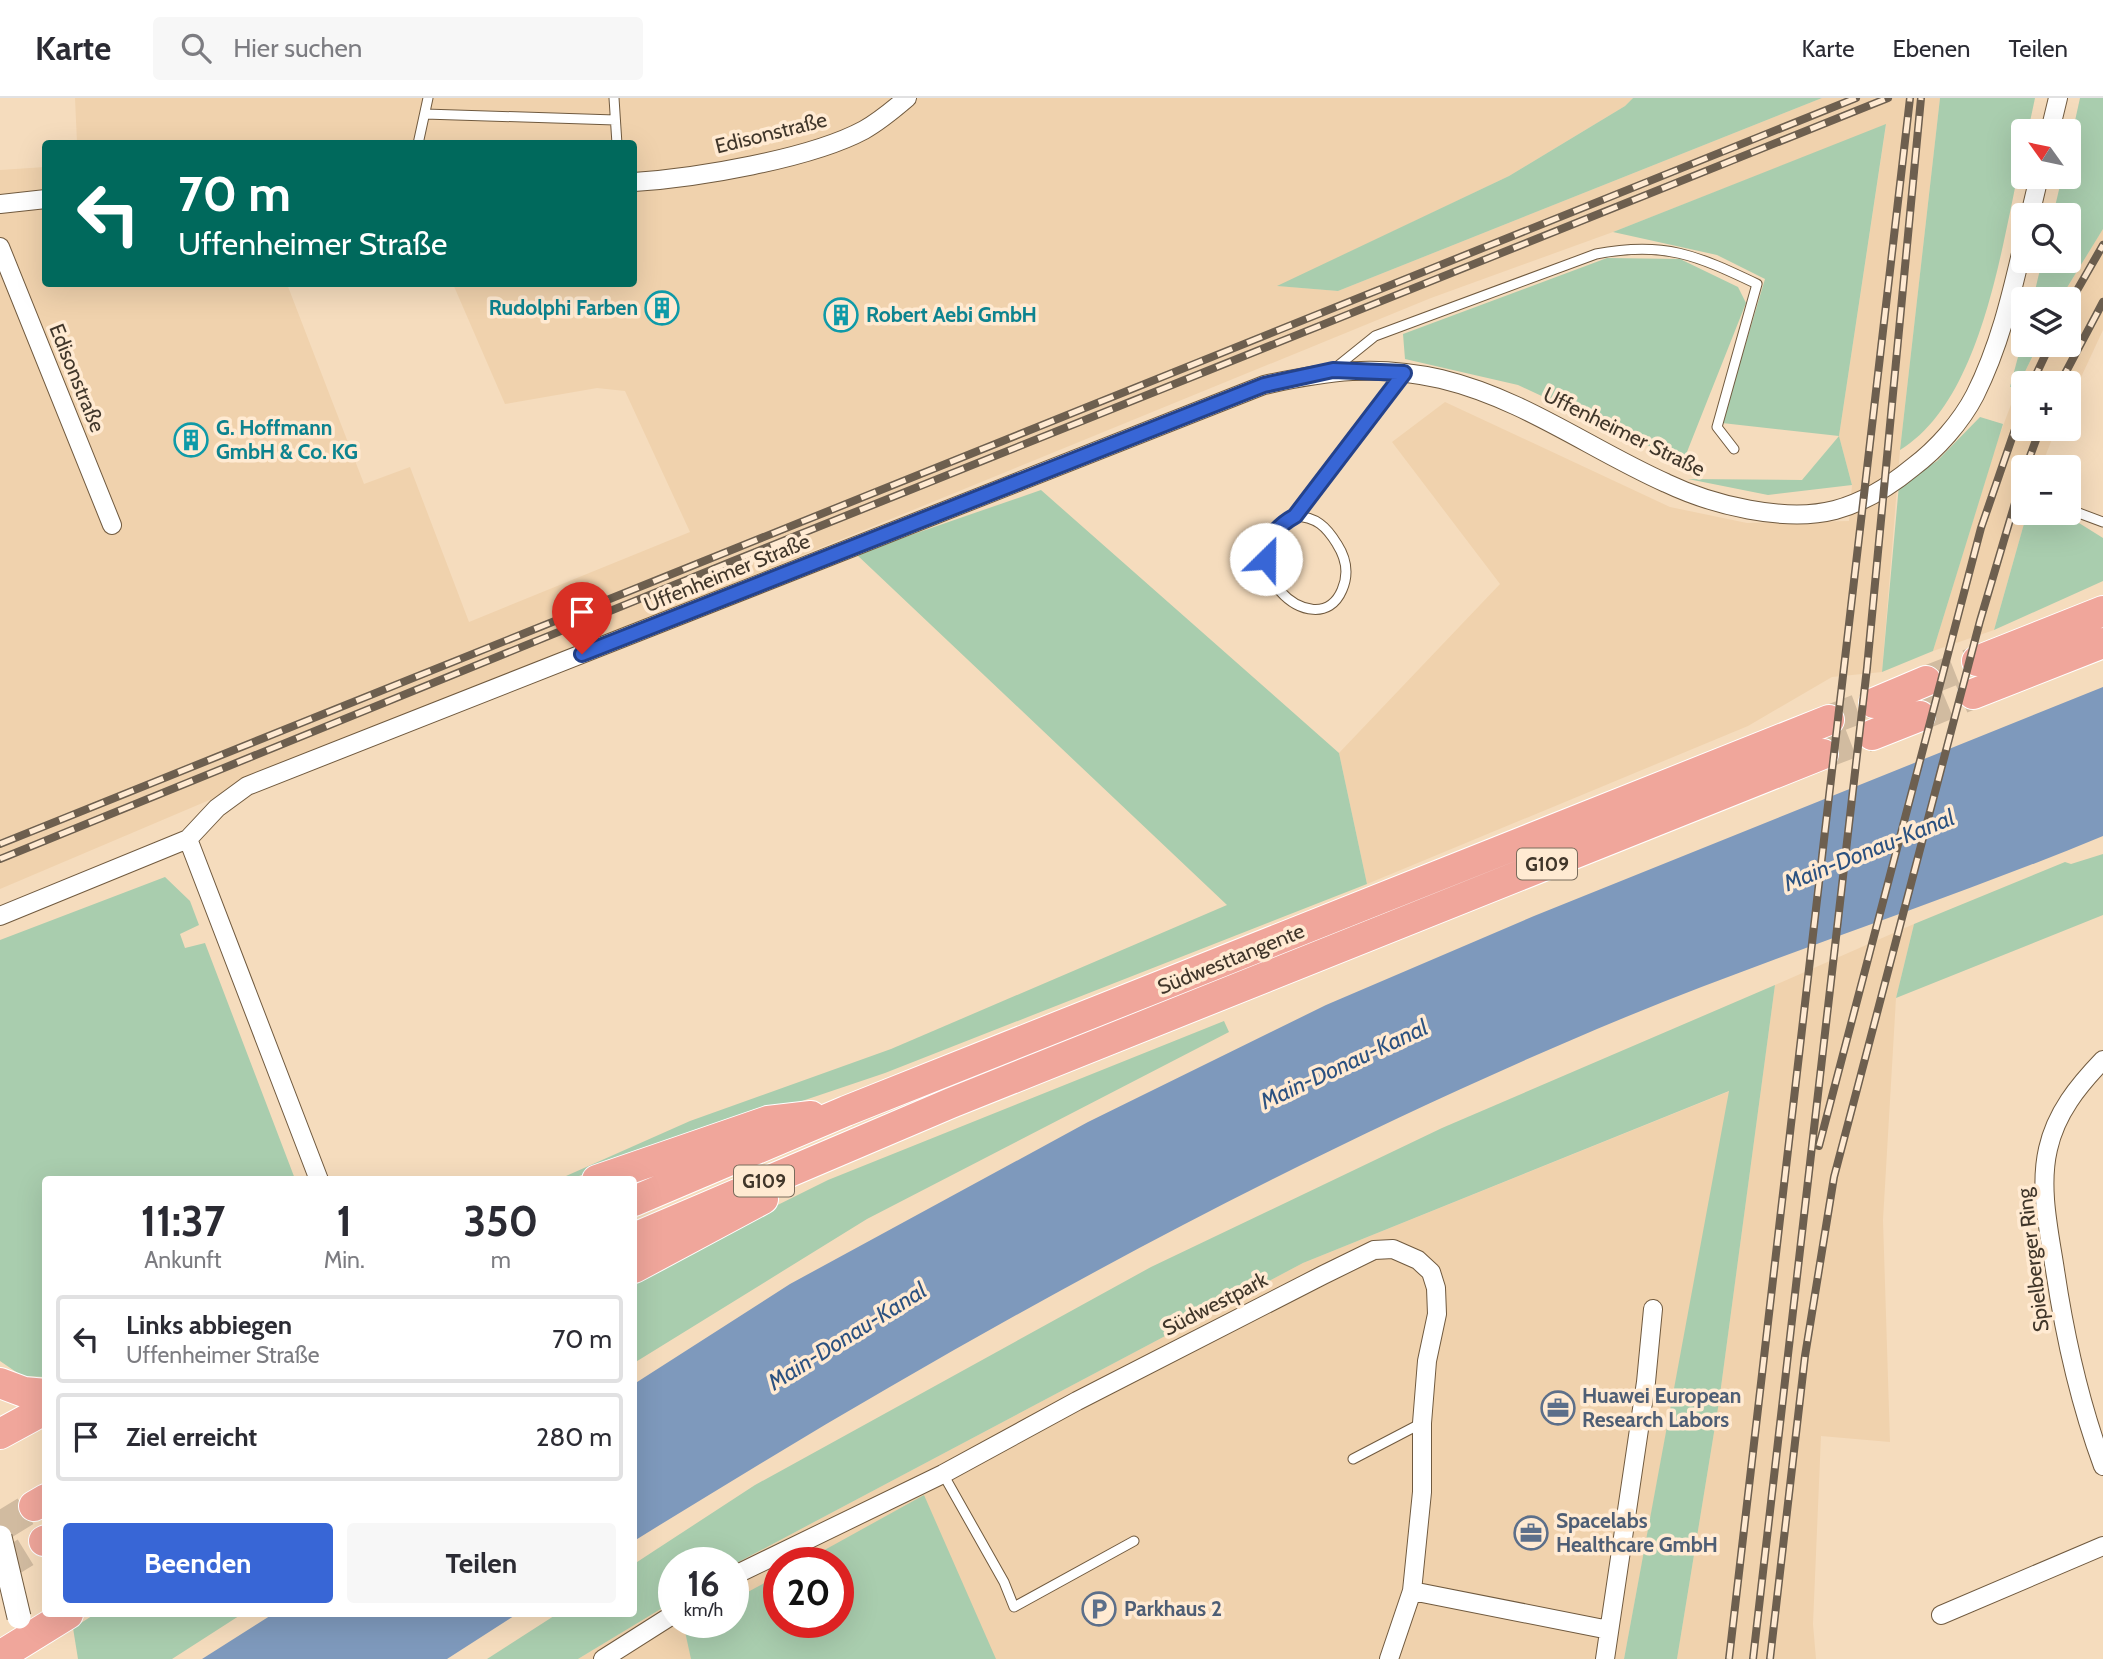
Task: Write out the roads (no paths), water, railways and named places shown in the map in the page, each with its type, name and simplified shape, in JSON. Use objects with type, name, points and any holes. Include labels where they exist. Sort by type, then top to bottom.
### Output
[{"type":"highway","points":[[1977,661],[2103,611]]},
{"type":"highway","points":[[1973,694],[2103,643]]},
{"type":"highway","points":[[1874,703],[1926,681]]},
{"type":"highway","points":[[1872,735],[1920,716]]},
{"type":"highway","name":"Südwesttangente","points":[[637,1200],[846,1111],[1829,720]]},
{"type":"highway","name":"Südwesttangente","points":[[637,1237],[895,1126],[1823,754]]},
{"type":"highway","points":[[609,1176],[768,1121],[846,1111]]},
{"type":"highway","points":[[637,1266],[895,1126]]},
{"type":"highway","points":[[0,1383],[24,1392],[42,1394]]},
{"type":"highway","points":[[0,1434],[42,1411]]},
{"type":"highway","points":[[0,1656],[63,1617]]},
{"type":"street","name":"Edisonstraße","points":[[637,182],[777,159],[816,148],[862,131],[907,98]]},
{"type":"street","points":[[2053,119],[2058,98]]},
{"type":"street","points":[[0,204],[42,199]]},
{"type":"street","name":"Edisonstraße","points":[[0,247],[112,525]]},
{"type":"street","name":"Uffenheimer Straße","points":[[0,916],[188,839],[217,808],[247,786],[1264,385],[1333,370],[1404,373],[1441,379],[1535,413],[1666,484],[1729,506],[1795,514],[1834,510],[1889,486],[1926,457],[1954,427],[1974,397],[2004,326],[2016,273]]},
{"type":"street","points":[[188,839],[317,1176]]},
{"type":"street","name":"Spielberger Ring","points":[[2103,1060],[2071,1094],[2048,1148],[2045,1183],[2048,1226],[2063,1329],[2080,1402],[2103,1466]]},
{"type":"street","name":"Südwestpark","points":[[749,1568],[943,1475],[1101,1389],[1374,1250],[1394,1249],[1418,1260],[1431,1272],[1436,1288],[1437,1314],[1427,1361],[1422,1423],[1422,1492],[1412,1591],[1390,1659]]},
{"type":"street","points":[[1605,1659],[1646,1382],[1653,1309]]},
{"type":"street","points":[[0,1537],[19,1617]]},
{"type":"street","points":[[1941,1615],[2103,1546]]},
{"type":"street","points":[[1412,1591],[1609,1630]]},
{"type":"street","points":[[603,1659],[658,1624]]},
{"type":"lane","points":[[419,140],[428,98]]},
{"type":"lane","points":[[614,98],[617,140]]},
{"type":"lane","points":[[425,114],[615,120]]},
{"type":"lane","name":"Uffenheimer Straße","points":[[1333,370],[1375,336],[1596,254],[1633,247],[1696,255],[1757,284],[1717,426],[1734,449]]},
{"type":"lane","points":[[1295,516],[1309,516],[1326,526],[1345,562],[1346,581],[1339,598],[1326,607],[1306,610],[1291,604],[1270,578],[1266,544],[1284,522],[1295,516],[1404,373]]},
{"type":"lane","points":[[2081,514],[2103,522]]},
{"type":"lane","points":[[1353,1459],[1422,1423]]},
{"type":"lane","points":[[943,1475],[1004,1582],[1015,1610],[1134,1541]]},
{"type":"water","name":"Main-Donau-Kanal","points":[[2103,687],[2103,836],[1660,1003],[1472,1084],[1348,1142],[1105,1266],[986,1332],[637,1539],[637,1382],[790,1284],[1088,1122],[1326,1005],[1534,916]]},
{"type":"water","points":[[268,1617],[512,1617],[447,1659],[202,1659]]},
{"type":"tunnel","points":[[1926,681],[1977,661]]},
{"type":"tunnel","points":[[1920,716],[1973,694]]},
{"type":"tunnel","points":[[1829,720],[1874,703]]},
{"type":"tunnel","points":[[1823,754],[1872,735]]},
{"type":"tunnel","points":[[0,1527],[34,1506]]},
{"type":"tunnel","points":[[0,1568],[42,1542]]},
{"type":"railway","points":[[0,844],[1856,98]]},
{"type":"railway","points":[[0,859],[733,561],[1888,98]]},
{"type":"railway","points":[[1729,1659],[1910,98]]},
{"type":"railway","points":[[1753,1659],[1867,668],[1921,98]]},
{"type":"railway","points":[[2079,287],[2103,245]]},
{"type":"railway","points":[[2066,371],[2103,302]]},
{"type":"railway","points":[[2038,371],[2044,357]]},
{"type":"railway","points":[[1819,1146],[1981,528],[2011,441]]},
{"type":"railway","points":[[2030,455],[2036,441]]},
{"type":"railway","points":[[1770,1659],[1805,1356],[1834,1177],[1980,621],[2011,516]]},
{"type":"place","name":"Rudolphi Farben","points":[[662,308]]},
{"type":"place","name":"Robert Aebi GmbH","points":[[841,315]]},
{"type":"place","name":"G. Hoffmann GmbH & Co. KG","points":[[191,440]]},
{"type":"place","name":"Huawei European Research Labors","points":[[1558,1408]]},
{"type":"place","name":"Spacelabs Healthcare GmbH","points":[[1531,1533]]},
{"type":"place","name":"Parkhaus 2","points":[[1099,1609]]}]
